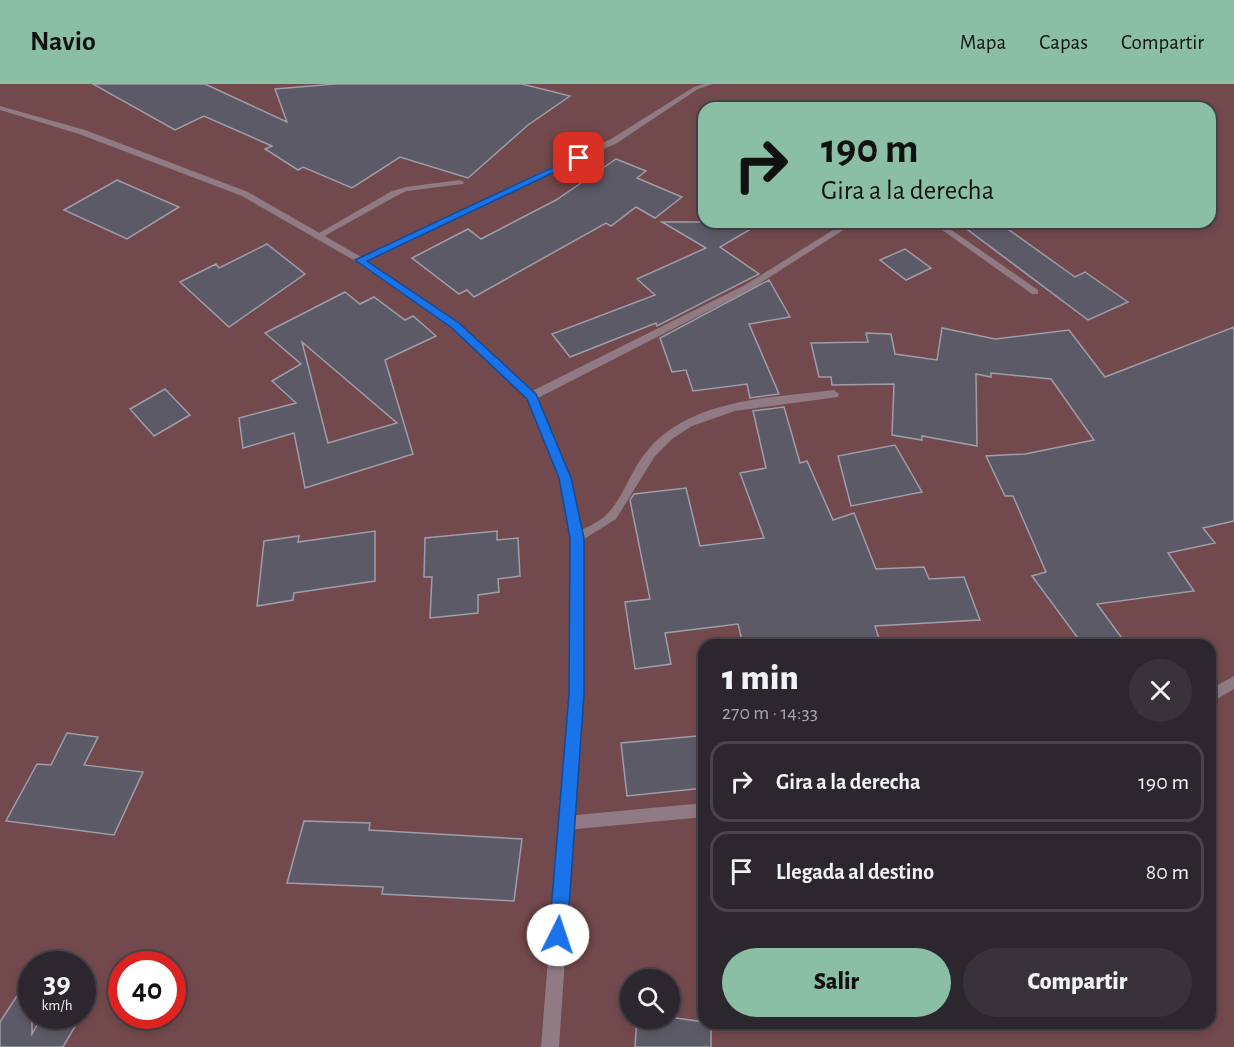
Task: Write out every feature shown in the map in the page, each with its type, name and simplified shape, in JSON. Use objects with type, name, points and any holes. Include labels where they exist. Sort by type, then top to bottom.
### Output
[{"type":"street","points":[[360,260],[614,141],[696,88],[710,84]]},
{"type":"street","points":[[0,108],[82,132],[245,194],[360,260],[456,326],[532,396],[565,478],[577,538],[576,694],[550,1047]]},
{"type":"street","points":[[318,236],[395,193],[406,189],[460,182]]},
{"type":"street","points":[[532,396],[748,287],[842,228]]},
{"type":"street","points":[[944,228],[1035,292]]},
{"type":"street","points":[[577,538],[610,518],[625,498],[651,453],[699,416],[834,394]]},
{"type":"street","points":[[1216,694],[1234,682]]},
{"type":"street","points":[[566,823],[698,811]]},
{"type":"shaded area","points":[[0,84],[1234,84],[1234,1047],[0,1047]]},
{"type":"building","points":[[93,84],[205,84],[287,122],[275,89],[335,84],[522,84],[570,96],[528,125],[468,178],[400,157],[352,188],[303,167],[298,170],[265,149],[272,146],[204,116],[175,130]]},
{"type":"building","points":[[616,159],[646,171],[637,178],[682,197],[655,218],[636,207],[611,226],[606,223],[474,297],[467,290],[459,294],[412,258],[468,229],[481,239],[556,200]]},
{"type":"building","points":[[117,180],[179,207],[127,239],[64,210]]},
{"type":"building","points":[[662,222],[698,222],[698,228],[753,228],[720,247],[759,274],[657,326],[656,323],[570,357],[552,334],[655,295],[637,279],[706,248]]},
{"type":"building","points":[[965,228],[1006,228],[1075,277],[1085,272],[1128,302],[1088,320]]},
{"type":"building","points":[[267,244],[305,274],[229,327],[180,282],[216,264],[219,268]]},
{"type":"building","points":[[905,249],[931,268],[906,280],[880,260]]},
{"type":"building","points":[[769,280],[790,317],[749,324],[779,394],[750,398],[747,384],[693,391],[686,370],[672,372],[660,338]]},
{"type":"building","points":[[345,292],[360,304],[374,297],[405,320],[413,316],[436,336],[385,360],[413,454],[305,488],[294,433],[243,448],[239,418],[296,403],[272,381],[301,364],[265,333]],"holes":[[[302,342],[397,423],[328,443]]]},
{"type":"building","points":[[1234,327],[1234,521],[1203,528],[1215,543],[1168,553],[1194,591],[1097,604],[1123,639],[1079,639],[1032,576],[1046,572],[1013,496],[1005,496],[986,456],[1025,454],[1094,440],[1051,379],[991,373],[991,377],[976,374],[977,446],[922,436],[922,440],[892,435],[894,384],[832,385],[831,377],[819,377],[811,343],[868,342],[866,333],[891,334],[895,354],[937,360],[942,328],[995,339],[1069,330],[1105,377]]},
{"type":"building","points":[[165,389],[190,415],[154,436],[130,409]]},
{"type":"building","points":[[784,407],[800,463],[807,461],[833,520],[854,513],[876,569],[924,567],[929,579],[964,577],[980,620],[875,626],[879,639],[742,639],[738,624],[665,633],[671,664],[635,669],[625,602],[650,599],[630,500],[634,494],[686,488],[700,546],[764,538],[740,473],[766,468],[753,411]]},
{"type":"building","points":[[895,445],[922,492],[851,506],[838,456]]},
{"type":"building","points":[[375,531],[375,581],[294,593],[293,600],[257,606],[264,541],[299,536],[298,542]]},
{"type":"building","points":[[497,531],[497,540],[518,538],[520,576],[498,579],[499,592],[478,595],[478,613],[430,618],[432,577],[424,577],[425,538]]},
{"type":"building","points":[[67,733],[98,737],[84,765],[143,772],[114,835],[6,821],[37,764],[51,765]]},
{"type":"building","points":[[697,736],[698,789],[627,796],[621,743]]},
{"type":"building","points":[[304,821],[370,823],[369,830],[522,839],[514,901],[382,894],[383,887],[287,883]]},
{"type":"building","points":[[18,994],[18,1029],[32,1029],[32,1034],[35,1029],[73,1029],[63,1047],[0,1047],[0,1022]]},
{"type":"building","points":[[680,1019],[698,1021],[698,1029],[711,1029],[711,1047],[635,1047],[636,1029],[680,1029]]},
{"type":"route","points":[[558,935],[576,694],[577,538],[565,478],[532,396],[456,326],[360,260],[579,158]]}]
